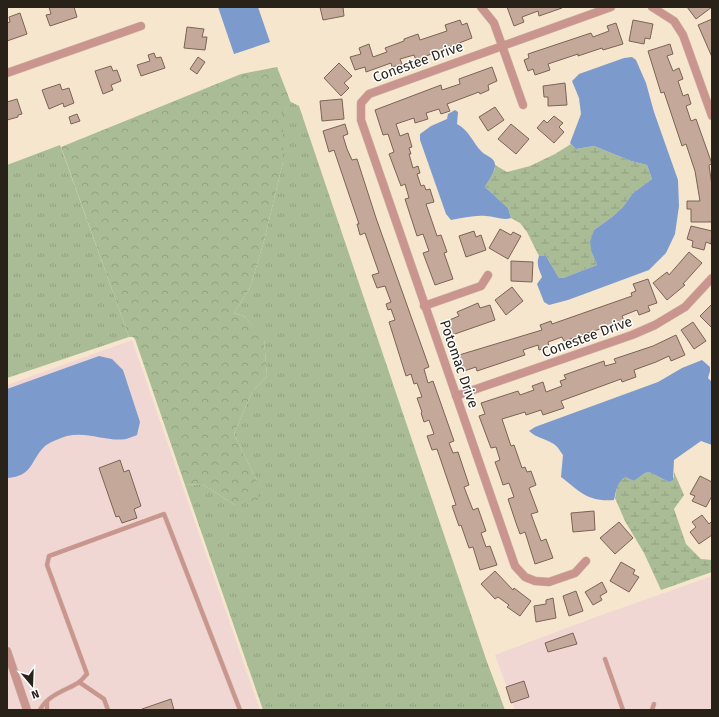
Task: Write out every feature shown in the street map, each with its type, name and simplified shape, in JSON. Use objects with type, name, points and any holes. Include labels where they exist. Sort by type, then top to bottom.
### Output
[{"type":"street","points":[[481,7],[494,23],[523,105]]},
{"type":"street","name":"Conestee Drive","points":[[369,94],[611,7]]},
{"type":"street","points":[[652,7],[674,20],[684,35],[712,116]]},
{"type":"street","points":[[7,73],[141,26]]},
{"type":"street","name":"Potomac Drive","points":[[369,94],[361,103],[361,120],[515,566],[525,577],[535,581],[548,582],[575,573],[586,561]]},
{"type":"street","points":[[424,306],[481,286],[488,275]]},
{"type":"street","name":"Conestee Drive","points":[[456,396],[632,335],[655,325],[685,307],[712,278]]},
{"type":"street","points":[[7,651],[27,710]]},
{"type":"lane","points":[[40,710],[43,705],[53,696],[79,682],[87,674],[47,565],[49,556],[164,514],[240,710]]},
{"type":"lane","points":[[605,659],[623,710]]},
{"type":"lane","points":[[79,682],[104,699],[108,710]]},
{"type":"lane","points":[[47,702],[47,710]]},
{"type":"lane","points":[[652,710],[654,704]]},
{"type":"shaded area","points":[[132,340],[260,710],[7,710],[7,385]]},
{"type":"shaded area","points":[[712,576],[712,710],[515,710],[495,655]]},
{"type":"green space","points":[[277,67],[291,103],[283,112],[283,162],[264,241],[250,288],[234,313],[244,316],[264,338],[267,376],[252,392],[234,434],[257,481],[258,500],[235,505],[202,484],[185,485],[135,339],[133,337],[129,337],[61,147],[241,74]]},
{"type":"green space","points":[[291,102],[299,106],[486,659],[505,710],[263,710],[185,485],[202,484],[235,505],[257,481],[234,434],[252,392],[267,376],[264,339],[244,316],[234,313],[250,288],[264,241],[283,162],[283,112]]},
{"type":"green space","points":[[571,144],[576,149],[594,146],[631,161],[647,165],[652,179],[633,193],[623,207],[612,217],[594,230],[592,253],[597,265],[563,278],[559,278],[546,256],[539,256],[527,232],[520,223],[511,218],[508,208],[485,187],[495,169],[495,165],[507,172],[530,166],[555,154]]},
{"type":"green space","points":[[60,145],[129,337],[7,378],[7,165]]},
{"type":"green space","points":[[649,472],[669,482],[674,477],[674,472],[684,495],[674,509],[686,544],[701,559],[712,560],[712,572],[661,590],[644,553],[625,521],[615,498],[617,486],[621,479],[625,477],[634,481],[645,473]]},
{"type":"water","points":[[218,7],[258,7],[270,42],[234,54]]},
{"type":"water","points":[[632,57],[636,60],[646,83],[654,112],[678,180],[679,206],[675,234],[666,253],[649,270],[568,300],[549,305],[544,302],[537,284],[542,277],[538,264],[539,256],[546,256],[559,278],[563,278],[597,265],[592,253],[590,242],[594,230],[612,217],[623,207],[633,193],[652,179],[647,165],[631,161],[594,146],[576,149],[570,143],[581,114],[579,98],[572,81],[579,74],[624,58]]},
{"type":"water","points":[[455,110],[458,112],[457,124],[468,133],[482,152],[492,158],[495,167],[492,176],[485,187],[508,208],[511,218],[505,219],[489,216],[477,216],[451,220],[446,214],[420,140],[420,134],[431,126],[447,119],[448,114]]},
{"type":"water","points":[[99,356],[112,359],[123,370],[140,422],[137,435],[119,440],[82,435],[67,436],[45,446],[27,471],[16,477],[7,478],[7,389]]},
{"type":"water","points":[[702,360],[710,367],[708,378],[712,382],[712,445],[701,441],[674,460],[673,480],[669,482],[649,472],[645,473],[634,481],[625,477],[622,479],[617,487],[614,500],[591,498],[561,477],[563,455],[557,447],[554,444],[537,437],[529,431],[535,427],[658,382],[682,368]]},
{"type":"building","points":[[49,7],[74,7],[77,17],[50,26],[46,15],[51,14]]},
{"type":"building","points":[[320,7],[343,7],[344,16],[323,20]]},
{"type":"building","points":[[507,7],[562,8],[539,16],[538,11],[522,17],[524,22],[514,26]]},
{"type":"building","points":[[687,7],[712,7],[696,19]]},
{"type":"building","points":[[20,13],[27,34],[7,41],[7,23],[10,22],[9,17]]},
{"type":"building","points":[[712,19],[712,57],[698,25]]},
{"type":"building","points":[[460,20],[462,25],[467,23],[472,38],[416,60],[414,55],[400,59],[402,64],[392,67],[391,63],[366,72],[365,67],[355,70],[350,57],[361,54],[359,48],[369,44],[373,57],[387,52],[385,48],[418,34],[420,40],[447,31],[445,25]]},
{"type":"building","points":[[633,20],[653,24],[650,39],[645,38],[644,44],[629,41]]},
{"type":"building","points":[[616,23],[623,44],[603,50],[602,48],[578,56],[578,54],[548,64],[550,70],[535,75],[533,69],[528,71],[524,60],[529,58],[528,54],[591,33],[593,37],[609,31],[607,26]]},
{"type":"building","points":[[187,27],[204,29],[202,37],[207,37],[205,50],[184,48]]},
{"type":"building","points":[[670,44],[673,54],[667,56],[673,71],[679,68],[683,79],[678,81],[683,96],[688,94],[691,104],[686,106],[691,121],[696,119],[712,164],[709,165],[712,186],[712,222],[691,222],[691,209],[687,209],[687,201],[700,201],[695,171],[686,144],[682,146],[664,92],[661,93],[648,51]]},
{"type":"building","points":[[154,53],[156,58],[161,57],[165,68],[141,76],[137,65],[150,61],[148,55]]},
{"type":"building","points":[[198,57],[205,62],[197,74],[190,69]]},
{"type":"building","points":[[339,63],[352,76],[344,83],[349,88],[341,96],[324,78]]},
{"type":"building","points":[[111,66],[113,71],[117,70],[121,81],[111,85],[113,90],[103,94],[95,71]]},
{"type":"building","points":[[492,67],[497,81],[488,85],[489,90],[480,94],[479,92],[447,104],[450,111],[441,114],[439,109],[426,113],[428,119],[415,123],[414,118],[396,124],[400,136],[408,133],[412,147],[409,148],[411,154],[409,154],[413,168],[418,166],[420,173],[417,174],[421,186],[424,185],[426,190],[430,189],[434,202],[426,204],[437,236],[441,235],[447,252],[444,253],[453,279],[435,285],[423,253],[429,251],[423,234],[417,236],[405,199],[409,198],[405,184],[401,186],[389,154],[394,152],[388,134],[383,135],[375,110],[441,85],[442,90],[460,84],[459,79]]},
{"type":"building","points":[[565,83],[567,105],[548,106],[548,97],[544,97],[543,86]]},
{"type":"building","points":[[60,84],[62,90],[69,88],[74,103],[64,107],[63,103],[49,109],[42,90]]},
{"type":"building","points":[[17,99],[22,114],[18,115],[18,117],[7,120],[7,102]]},
{"type":"building","points":[[342,99],[344,119],[322,121],[320,101]]},
{"type":"building","points":[[495,107],[504,120],[488,131],[479,117]]},
{"type":"building","points":[[77,114],[80,121],[71,124],[69,117]]},
{"type":"building","points":[[554,116],[563,123],[559,127],[564,132],[554,143],[537,128],[544,120],[547,123]]},
{"type":"building","points":[[345,124],[348,134],[343,136],[347,149],[352,160],[357,159],[376,218],[429,367],[424,369],[428,383],[433,381],[454,441],[449,443],[453,453],[458,452],[469,485],[464,487],[473,510],[478,508],[486,531],[481,533],[486,547],[490,546],[497,565],[480,570],[473,547],[469,548],[461,525],[459,526],[452,506],[456,505],[437,449],[432,450],[427,436],[434,434],[429,420],[424,422],[421,413],[422,412],[417,398],[422,397],[417,383],[414,384],[411,374],[406,376],[389,322],[395,320],[391,309],[388,310],[386,304],[391,302],[385,286],[377,288],[372,275],[379,273],[365,233],[360,235],[357,224],[359,224],[334,150],[329,152],[323,131]]},
{"type":"building","points":[[511,124],[529,139],[516,154],[498,139]]},
{"type":"building","points":[[691,226],[712,231],[711,244],[706,242],[704,250],[692,247],[693,241],[687,239]]},
{"type":"building","points":[[500,229],[511,235],[513,232],[521,236],[508,259],[489,248]]},
{"type":"building","points":[[474,231],[476,237],[481,235],[486,250],[466,257],[459,236]]},
{"type":"building","points":[[689,252],[702,263],[683,284],[685,285],[667,300],[653,283],[667,272],[669,275]]},
{"type":"building","points":[[511,261],[533,262],[532,282],[511,281]]},
{"type":"building","points":[[648,279],[657,303],[648,306],[650,311],[639,315],[637,310],[622,316],[624,321],[564,341],[562,337],[548,342],[549,347],[539,350],[538,345],[523,350],[525,355],[477,371],[476,367],[464,371],[459,355],[542,330],[540,325],[551,321],[552,324],[632,296],[631,293],[636,291],[633,284]]},
{"type":"building","points":[[512,287],[523,301],[506,315],[495,300]]},
{"type":"building","points":[[478,303],[480,308],[490,305],[495,320],[452,335],[447,321],[459,316],[457,312]]},
{"type":"building","points":[[712,304],[712,328],[700,316]]},
{"type":"building","points":[[693,322],[706,341],[694,349],[681,330]]},
{"type":"building","points":[[676,335],[685,355],[671,361],[669,356],[634,370],[636,377],[622,382],[621,379],[561,401],[564,408],[543,415],[541,410],[526,415],[525,412],[502,419],[511,446],[514,445],[522,468],[525,467],[527,472],[531,471],[536,485],[529,488],[538,512],[531,514],[541,541],[546,539],[553,558],[535,564],[525,532],[520,534],[508,499],[514,497],[509,483],[503,485],[495,462],[500,460],[496,447],[491,448],[479,416],[485,414],[481,403],[518,391],[520,395],[534,390],[532,386],[543,382],[546,392],[562,386],[560,381],[566,379],[564,375],[604,361],[605,366],[616,363],[614,359],[653,346]]},
{"type":"building","points":[[120,460],[124,472],[129,470],[141,506],[134,509],[137,518],[122,523],[119,516],[116,517],[99,468]]},
{"type":"building","points":[[700,476],[712,482],[712,496],[706,507],[692,501],[695,496],[690,494]]},
{"type":"building","points":[[594,511],[595,530],[573,532],[571,513]]},
{"type":"building","points":[[702,515],[709,524],[712,521],[712,535],[699,544],[690,532],[696,527],[692,522]]},
{"type":"building","points":[[619,522],[633,538],[615,554],[600,538]]},
{"type":"building","points":[[621,562],[635,570],[633,574],[639,577],[629,592],[610,581]]},
{"type":"building","points":[[495,571],[513,590],[514,588],[531,601],[520,616],[507,607],[509,605],[498,597],[495,599],[481,584]]},
{"type":"building","points":[[602,582],[607,592],[600,596],[602,600],[593,605],[585,592]]},
{"type":"building","points":[[576,591],[583,611],[569,616],[563,596]]},
{"type":"building","points":[[553,598],[556,618],[536,622],[534,606],[546,604],[546,600]]},
{"type":"building","points":[[573,633],[577,644],[548,652],[545,643]]},
{"type":"building","points":[[524,681],[529,697],[511,703],[506,687]]},
{"type":"building","points":[[171,699],[174,710],[142,710],[142,709]]}]
